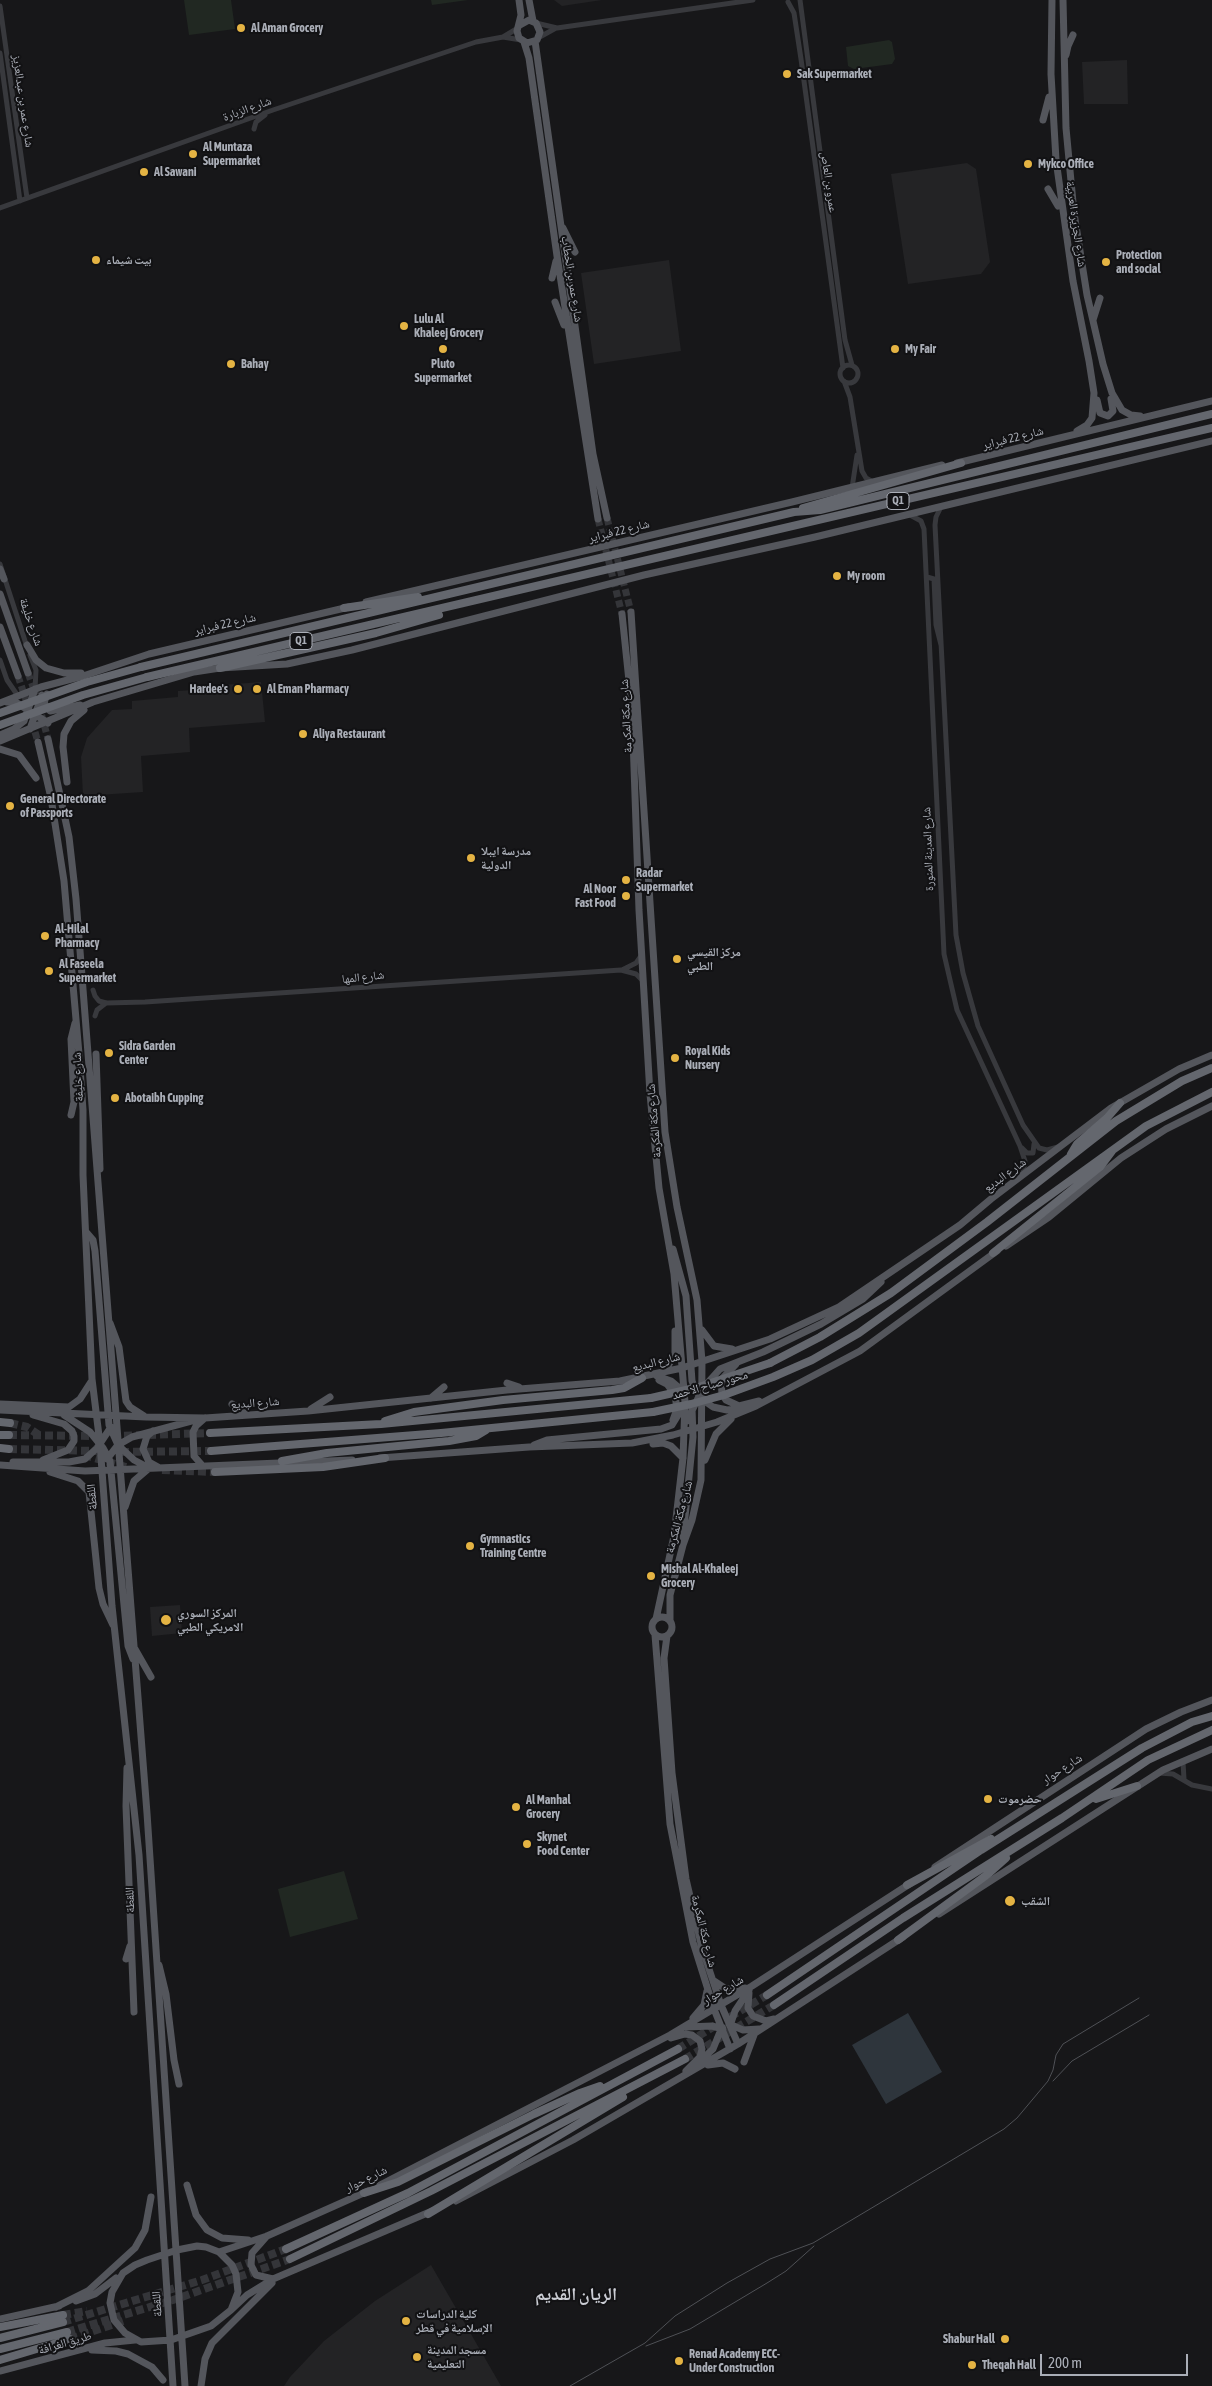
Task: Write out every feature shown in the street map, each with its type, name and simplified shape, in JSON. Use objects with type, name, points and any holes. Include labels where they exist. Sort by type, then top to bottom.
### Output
[{"type":"highway","name":"شارع 22 فبراير","points":[[0,713],[87,682],[142,666],[794,512],[820,510],[1212,414]]},
{"type":"highway","name":"Q1","points":[[0,725],[83,695],[147,677],[1212,428]]},
{"type":"highway","points":[[794,512],[961,463]]},
{"type":"highway","points":[[344,608],[447,595]]},
{"type":"highway","points":[[220,668],[376,633],[440,615],[456,606]]},
{"type":"highway","name":"شارع البديع","points":[[210,1434],[381,1424],[651,1398],[699,1387],[770,1363],[834,1329],[891,1293],[970,1236],[1097,1134],[1153,1097],[1182,1081],[1212,1068]]},
{"type":"highway","points":[[993,1253],[1100,1168],[1113,1149],[1146,1126],[1212,1092]]},
{"type":"highway","points":[[1071,1156],[1074,1146],[1107,1118],[1120,1103]]},
{"type":"highway","name":"محور صباح الاحمد","points":[[488,1428],[653,1412],[707,1400],[773,1377],[812,1360],[859,1333],[1113,1149]]},
{"type":"highway","points":[[381,1424],[397,1416],[414,1412],[503,1400],[612,1390],[629,1386],[642,1378]]},
{"type":"highway","points":[[0,1422],[10,1423]]},
{"type":"highway","points":[[211,1451],[488,1428]]},
{"type":"highway","points":[[282,1461],[327,1453],[449,1441],[476,1436],[488,1428]]},
{"type":"highway","points":[[0,1435],[9,1436]]},
{"type":"highway","points":[[0,1448],[9,1449]]},
{"type":"highway","points":[[215,1472],[323,1467],[385,1458]]},
{"type":"highway","name":"شارع حوار","points":[[767,1994],[1014,1830],[1142,1748],[1192,1722],[1212,1716]]},
{"type":"highway","points":[[774,2005],[903,1918],[1085,1803],[1148,1760],[1212,1730]]},
{"type":"highway","points":[[1085,1803],[1137,1786]]},
{"type":"highway","points":[[907,1885],[989,1840],[1014,1830]]},
{"type":"highway","points":[[898,1940],[988,1874],[1021,1844]]},
{"type":"highway","points":[[286,2249],[408,2193],[678,2049]]},
{"type":"highway","points":[[428,2214],[571,2130],[685,2059]]},
{"type":"highway","points":[[290,2258],[431,2191],[665,2071]]},
{"type":"highway","points":[[364,2193],[390,2186],[580,2093],[621,2079]]},
{"type":"highway","name":"طريق الغرافة","points":[[0,2327],[63,2318],[0,2338]]},
{"type":"highway","name":"طريق الغرافة","points":[[0,2350],[69,2336],[0,2360]]},
{"type":"main road","points":[[519,0],[518,35],[522,41],[537,40],[540,29],[535,22],[529,0]]},
{"type":"main road","name":"شارع الجزيرة العربية","points":[[1052,0],[1051,74],[1056,160],[1063,220],[1094,393],[1093,415],[1087,425],[1067,436]]},
{"type":"main road","name":"شارع الجزيرة العربية","points":[[1063,0],[1063,70],[1073,205],[1093,322],[1112,393],[1122,410],[1136,416],[1153,415]]},
{"type":"main road","points":[[519,26],[526,21],[535,22]]},
{"type":"main road","points":[[1063,70],[1068,46],[1074,35]]},
{"type":"main road","name":"شارع عمر بن الخطاب","points":[[537,40],[559,218],[593,454],[607,518]]},
{"type":"main road","name":"شارع عمر بن الخطاب","points":[[522,41],[529,58],[557,256],[598,519]]},
{"type":"main road","points":[[1042,120],[1048,105],[1051,74]]},
{"type":"main road","points":[[1048,189],[1057,202],[1063,220]]},
{"type":"main road","points":[[559,218],[575,252]]},
{"type":"main road","points":[[552,278],[557,256]]},
{"type":"main road","points":[[1093,322],[1100,298]]},
{"type":"main road","points":[[555,302],[571,347]]},
{"type":"main road","points":[[1089,361],[1099,410],[1103,416],[1108,416],[1113,413],[1113,409],[1103,364]]},
{"type":"main road","name":"شارع 22 فبراير","points":[[2,702],[50,684],[83,676],[149,654],[852,488],[946,464],[961,463],[1212,401]]},
{"type":"main road","points":[[83,676],[47,694],[44,706],[53,711],[104,699],[164,680],[220,668],[281,665],[352,650],[644,575],[1212,441]]},
{"type":"main road","points":[[0,569],[4,579]]},
{"type":"main road","name":"شارع خليفة","points":[[0,594],[28,673]]},
{"type":"main road","name":"شارع مكة المكرمة","points":[[631,612],[662,1092],[672,1180],[694,1285],[700,1326],[703,1388],[701,1398],[703,1426],[701,1480],[692,1520],[683,1545],[670,1595],[670,1621]]},
{"type":"main road","name":"شارع مكة المكرمة","points":[[622,614],[632,710],[642,980],[654,1139],[660,1188],[670,1242],[685,1397],[683,1458],[674,1536],[656,1619]]},
{"type":"main road","points":[[0,627],[18,676]]},
{"type":"main road","points":[[27,645],[36,660],[51,670],[70,673],[94,672]]},
{"type":"main road","points":[[30,729],[42,694],[50,684]]},
{"type":"main road","points":[[0,735],[14,729],[24,721],[35,689]]},
{"type":"main road","points":[[18,696],[29,707]]},
{"type":"main road","points":[[67,782],[63,747],[67,727],[81,712],[104,699]]},
{"type":"main road","points":[[2,702],[17,703],[58,718]]},
{"type":"main road","points":[[2,702],[15,712],[14,729]]},
{"type":"main road","points":[[0,741],[48,723],[93,702]]},
{"type":"main road","points":[[36,711],[48,723]]},
{"type":"main road","name":"شارع خليفة","points":[[48,739],[66,820],[76,899],[116,1415]]},
{"type":"main road","name":"شارع خليفة","points":[[38,742],[51,798],[64,881],[76,1020],[83,1110],[83,1175],[92,1379],[96,1414]]},
{"type":"main road","points":[[0,749],[18,755],[36,778]]},
{"type":"main road","points":[[71,1115],[74,1102],[71,1039],[76,1020]]},
{"type":"main road","points":[[96,1054],[101,1156],[99,1192]]},
{"type":"main road","name":"شارع البديع","points":[[16,1411],[205,1418],[308,1411],[522,1388],[642,1378],[691,1365],[702,1364],[784,1334],[828,1313],[888,1275],[960,1225],[1088,1125],[1120,1103],[1179,1069],[1212,1055]]},
{"type":"main road","points":[[662,1092],[669,1100]]},
{"type":"main road","points":[[0,1464],[116,1470],[201,1464],[282,1461],[325,1462],[529,1447],[603,1445],[646,1441],[684,1429],[693,1429],[737,1415],[771,1399],[865,1348],[993,1253],[1036,1227],[1134,1150],[1166,1129],[1212,1106]]},
{"type":"main road","points":[[87,1234],[93,1240],[95,1250],[107,1415],[110,1429],[118,1445],[133,1459],[149,1468]]},
{"type":"main road","points":[[670,1242],[678,1259],[686,1296],[693,1386],[701,1398],[714,1407],[727,1410],[756,1406]]},
{"type":"main road","points":[[703,1388],[720,1369],[821,1324],[863,1299],[888,1275]]},
{"type":"main road","points":[[663,1373],[675,1355],[674,1304],[676,1296]]},
{"type":"main road","points":[[108,1320],[118,1341],[126,1400],[130,1407],[146,1417]]},
{"type":"main road","points":[[700,1326],[714,1346],[727,1350],[748,1347]]},
{"type":"main road","points":[[740,1360],[721,1380],[722,1394],[726,1400],[739,1406],[771,1399]]},
{"type":"main road","points":[[529,1447],[547,1440],[648,1431],[668,1426],[676,1420],[685,1397],[693,1386],[702,1364]]},
{"type":"main road","points":[[653,1375],[672,1381],[692,1409],[693,1429],[683,1545]]},
{"type":"main road","points":[[642,1378],[662,1380],[672,1389],[677,1409],[668,1426]]},
{"type":"main road","points":[[0,1404],[69,1408],[84,1394],[92,1379]]},
{"type":"main road","points":[[507,1383],[522,1388]]},
{"type":"main road","points":[[431,1398],[444,1387]]},
{"type":"main road","points":[[308,1411],[330,1398]]},
{"type":"main road","points":[[684,1429],[692,1409],[701,1398]]},
{"type":"main road","points":[[232,1404],[248,1415]]},
{"type":"main road","points":[[0,1410],[16,1411],[52,1419],[64,1424],[72,1431],[74,1441],[68,1450],[38,1465]]},
{"type":"main road","points":[[59,1413],[83,1426],[100,1444],[116,1470],[128,1646],[135,1667]]},
{"type":"main road","name":"اللقطة","points":[[96,1414],[115,1627],[139,1855],[173,2386]]},
{"type":"main road","points":[[38,1465],[85,1459],[100,1444],[110,1429],[116,1415]]},
{"type":"main road","name":"اللقطة","points":[[116,1415],[118,1445],[116,1470],[124,1515],[134,1646],[185,2386]]},
{"type":"main road","points":[[701,1480],[706,1457],[716,1434],[737,1415]]},
{"type":"main road","points":[[101,1470],[108,1456],[118,1445],[138,1434],[205,1418]]},
{"type":"main road","points":[[201,1464],[194,1456],[193,1432],[196,1426],[205,1418]]},
{"type":"main road","points":[[158,1429],[146,1436],[143,1449],[149,1462],[161,1467]]},
{"type":"main road","points":[[603,1445],[614,1447],[664,1443],[671,1446],[683,1458]]},
{"type":"main road","points":[[38,1465],[78,1480],[90,1492],[99,1588],[103,1604],[115,1627]]},
{"type":"main road","points":[[124,1515],[134,1481],[149,1468]]},
{"type":"main road","points":[[664,1617],[670,1621],[672,1628],[667,1636],[661,1638],[655,1635],[652,1626],[656,1619],[664,1617]]},
{"type":"main road","name":"شارع مكة المكرمة","points":[[655,1635],[670,1824],[693,1942],[714,2009],[730,2049]]},
{"type":"main road","name":"شارع مكة المكرمة","points":[[667,1636],[664,1658],[674,1804],[690,1894],[712,1979],[738,2044]]},
{"type":"main road","points":[[134,1646],[151,1676]]},
{"type":"main road","name":"شارع حوار","points":[[218,2252],[267,2236],[364,2193],[659,2042],[752,1986],[1133,1737],[1169,1717],[1212,1700]]},
{"type":"main road","points":[[231,2310],[247,2295],[276,2278],[428,2214],[471,2194],[573,2140],[754,2035],[1137,1786],[1159,1773],[1212,1749]]},
{"type":"main road","points":[[128,1753],[126,1796],[134,2012]]},
{"type":"main road","points":[[126,1959],[132,1941]]},
{"type":"main road","points":[[156,1958],[165,1985],[174,2060],[179,2084]]},
{"type":"main road","points":[[712,1979],[726,1990],[740,1990],[752,1986]]},
{"type":"main road","points":[[752,1986],[747,2002],[751,2012],[760,2020],[778,2019]]},
{"type":"main road","points":[[730,2049],[730,2024],[735,2011],[752,1986]]},
{"type":"main road","points":[[682,2028],[704,2005],[707,1988]]},
{"type":"main road","points":[[676,2080],[709,2055],[717,2043],[722,2028],[721,2005]]},
{"type":"main road","points":[[714,2009],[730,2024],[743,2030],[764,2028]]},
{"type":"main road","points":[[682,2028],[698,2025],[722,2028],[738,2044]]},
{"type":"main road","points":[[659,2042],[685,2034],[692,2035],[700,2042],[702,2049],[700,2058],[676,2080]]},
{"type":"main road","points":[[744,2062],[754,2035]]},
{"type":"main road","points":[[695,2069],[723,2063],[735,2069]]},
{"type":"main road","points":[[187,2185],[196,2215],[207,2230],[222,2238],[256,2239]]},
{"type":"main road","points":[[56,2307],[88,2291],[135,2248],[145,2230],[151,2198]]},
{"type":"main road","points":[[267,2236],[252,2253],[250,2265],[256,2275],[276,2278]]},
{"type":"main road","points":[[0,2319],[56,2307],[93,2295],[135,2265],[177,2250],[206,2247],[218,2252],[232,2265],[236,2274],[238,2292],[231,2310]]},
{"type":"main road","points":[[123,2274],[112,2292],[111,2312],[119,2327],[136,2340]]},
{"type":"main road","points":[[201,2386],[204,2359],[212,2343],[276,2278]]},
{"type":"main road","name":"طريق الغرافة","points":[[0,2371],[115,2341],[136,2340],[151,2342],[171,2340],[211,2326],[231,2310]]},
{"type":"main road","points":[[84,2350],[108,2350],[128,2354],[152,2367],[163,2380]]},
{"type":"street","points":[[537,40],[557,28],[753,0]]},
{"type":"street","points":[[786,1],[793,4],[800,0]]},
{"type":"street","name":"عمرو بن العاص","points":[[800,0],[845,340],[852,365]]},
{"type":"street","name":"عمرو بن العاص","points":[[786,1],[795,16],[843,368]]},
{"type":"street","name":"شارع عمر بن عبدالعزيز","points":[[0,6],[27,198]]},
{"type":"street","points":[[535,22],[557,28]]},
{"type":"street","name":"شارع الزبارة","points":[[503,37],[519,26]]},
{"type":"street","name":"شارع الزبارة","points":[[0,208],[273,110],[476,42],[503,37],[522,41]]},
{"type":"street","name":"شارع عمر بن عبدالعزيز","points":[[0,52],[20,201]]},
{"type":"street","points":[[254,130],[260,118],[273,110]]},
{"type":"street","points":[[850,397],[853,382],[858,374],[856,368],[852,365],[843,368],[840,375],[850,397],[857,452],[864,475],[874,482]]},
{"type":"street","points":[[844,381],[853,382]]},
{"type":"street","points":[[852,488],[857,452]]},
{"type":"street","name":"شارع المدينة المنورة","points":[[943,504],[937,513],[935,525],[944,653],[956,925],[963,973],[981,1033],[1010,1098],[1034,1144]]},
{"type":"street","name":"شارع المدينة المنورة","points":[[906,514],[918,518],[924,525],[944,954],[957,1010],[1020,1146],[1026,1165],[1022,1177]]},
{"type":"street","name":"شارع خليفة","points":[[0,564],[36,670],[35,689]]},
{"type":"street","points":[[927,577],[934,579],[936,625],[944,653]]},
{"type":"street","points":[[0,660],[11,687],[18,696]]},
{"type":"street","points":[[621,970],[636,963],[641,956]]},
{"type":"street","name":"شارع المها","points":[[106,1003],[154,1002],[328,991],[414,983],[621,970],[636,974],[642,980]]},
{"type":"street","points":[[93,990],[100,1001],[106,1003]]},
{"type":"street","points":[[95,1016],[97,1010],[106,1003]]},
{"type":"street","points":[[1020,1146],[1029,1154],[1034,1151],[1034,1144]]},
{"type":"street","points":[[1034,1144],[1043,1150],[1063,1146]]},
{"type":"street","points":[[1183,1762],[1184,1779]]},
{"type":"street","points":[[1159,1773],[1173,1774],[1192,1785],[1212,1789]]},
{"type":"shaded area","points":[[184,0],[231,0],[235,29],[189,35]]},
{"type":"shaded area","points":[[431,0],[468,0],[432,5]]},
{"type":"shaded area","points":[[554,0],[602,0],[562,6]]},
{"type":"shaded area","points":[[889,40],[892,42],[895,59],[892,64],[854,69],[848,66],[846,47]]},
{"type":"shaded area","points":[[1127,60],[1128,104],[1084,104],[1082,62]]},
{"type":"shaded area","points":[[967,163],[976,169],[990,262],[981,274],[908,284],[891,174]]},
{"type":"shaded area","points":[[669,260],[681,351],[594,364],[581,273]]},
{"type":"shaded area","points":[[261,682],[265,722],[189,728],[190,752],[141,756],[143,792],[83,796],[81,757],[87,738],[112,710],[132,709],[132,701],[178,697],[178,691],[222,688],[223,685]]},
{"type":"shaded area","name":"المركز السوري الامريكي الطبي","points":[[180,1605],[182,1633],[152,1636],[150,1607]]},
{"type":"shaded area","points":[[344,1871],[358,1919],[290,1937],[278,1889]]},
{"type":"shaded area","points":[[908,2013],[942,2072],[886,2104],[852,2045]]},
{"type":"shaded area","name":"كلية الدراسات الإسلامية في قطر","points":[[431,2265],[501,2386],[284,2386],[324,2341],[375,2301]]},
{"type":"tunnel","points":[[607,518],[631,612]]},
{"type":"tunnel","points":[[598,519],[622,614]]},
{"type":"tunnel","points":[[28,673],[36,695]]},
{"type":"tunnel","points":[[18,676],[29,709]]},
{"type":"tunnel","points":[[39,705],[48,739]]},
{"type":"tunnel","points":[[32,722],[38,742]]},
{"type":"tunnel","points":[[10,1423],[27,1427],[42,1437]]},
{"type":"tunnel","points":[[112,1436],[210,1433]]},
{"type":"tunnel","points":[[9,1435],[98,1436]]},
{"type":"tunnel","points":[[9,1449],[97,1451]]},
{"type":"tunnel","points":[[121,1452],[211,1451]]},
{"type":"tunnel","points":[[84,1455],[126,1467]]},
{"type":"tunnel","points":[[162,1470],[215,1472]]},
{"type":"tunnel","points":[[730,2017],[767,1995]]},
{"type":"tunnel","points":[[685,2059],[774,2005]]},
{"type":"tunnel","points":[[678,2049],[716,2025]]},
{"type":"tunnel","points":[[63,2322],[202,2280],[286,2249]]},
{"type":"tunnel","points":[[67,2332],[173,2300],[290,2259]]},
{"type":"tunnel","points":[[63,2315],[87,2311]]},
{"type":"tunnel","points":[[70,2339],[123,2321]]},
{"type":"tram line","points":[[570,2386],[645,2343],[675,2316],[727,2283],[770,2259],[813,2243],[1004,2129],[1017,2118],[1048,2081],[1053,2070],[1056,2055],[1063,2044],[1139,1998]]},
{"type":"tram line","points":[[1053,2081],[1072,2061],[1149,2015]]},
{"type":"tram line","points":[[646,2346],[690,2329],[786,2271],[814,2246]]},
{"type":"place","name":"Al Aman Grocery","points":[[241,28]]},
{"type":"place","name":"Sak Supermarket","points":[[787,74]]},
{"type":"place","name":"Al Muntaza Supermarket","points":[[193,154]]},
{"type":"place","name":"Mykco Office","points":[[1028,164]]},
{"type":"place","name":"Al Sawani","points":[[144,172]]},
{"type":"place","name":"بيت شيماء","points":[[96,260]]},
{"type":"place","name":"Protection and social","points":[[1106,262]]},
{"type":"place","name":"Lulu Al Khaleej Grocery","points":[[404,326]]},
{"type":"place","name":"Pluto Supermarket","points":[[443,349]]},
{"type":"place","name":"My Fair","points":[[895,349]]},
{"type":"place","name":"Bahay","points":[[231,364]]},
{"type":"place","name":"My room","points":[[837,576]]},
{"type":"place","name":"Hardee's","points":[[238,689]]},
{"type":"place","name":"Al Eman Pharmacy","points":[[257,689]]},
{"type":"place","name":"Aliya Restaurant","points":[[303,734]]},
{"type":"place","name":"General Directorate of Passports","points":[[10,806]]},
{"type":"place","name":"مدرسة ايبلا الدولية","points":[[471,858]]},
{"type":"place","name":"Radar Supermarket","points":[[626,880]]},
{"type":"place","name":"Al Noor Fast Food","points":[[626,896]]},
{"type":"place","name":"Al-Hilal Pharmacy","points":[[45,936]]},
{"type":"place","name":"مركز القيسي الطبي","points":[[677,959]]},
{"type":"place","name":"Al Faseela Supermarket","points":[[49,971]]},
{"type":"place","name":"Sidra Garden Center","points":[[109,1053]]},
{"type":"place","name":"Royal Kids Nursery","points":[[675,1058]]},
{"type":"place","name":"Abotaibh Cupping","points":[[115,1098]]},
{"type":"place","name":"Gymnastics Training Centre","points":[[470,1546]]},
{"type":"place","name":"Mishal Al-Khaleej Grocery","points":[[651,1576]]},
{"type":"place","name":"المركز السوري الامريكي الطبي","points":[[166,1620]]},
{"type":"place","name":"حضرموت","points":[[988,1799]]},
{"type":"place","name":"Al Manhal Grocery","points":[[516,1807]]},
{"type":"place","name":"Skynet Food Center","points":[[527,1844]]},
{"type":"place","name":"الشقب","points":[[1010,1901]]},
{"type":"place","name":"كلية الدراسات الإسلامية في قطر","points":[[406,2321]]},
{"type":"place","name":"Shabur Hall","points":[[1005,2339]]},
{"type":"place","name":"مسجد المدينة التعليمية","points":[[417,2357]]},
{"type":"place","name":"Renad Academy ECC- Under Construction","points":[[679,2361]]},
{"type":"place","name":"Theqah Hall","points":[[972,2365]]},
{"type":"district","name":"الريان القديم","points":[[576,2294]]}]
